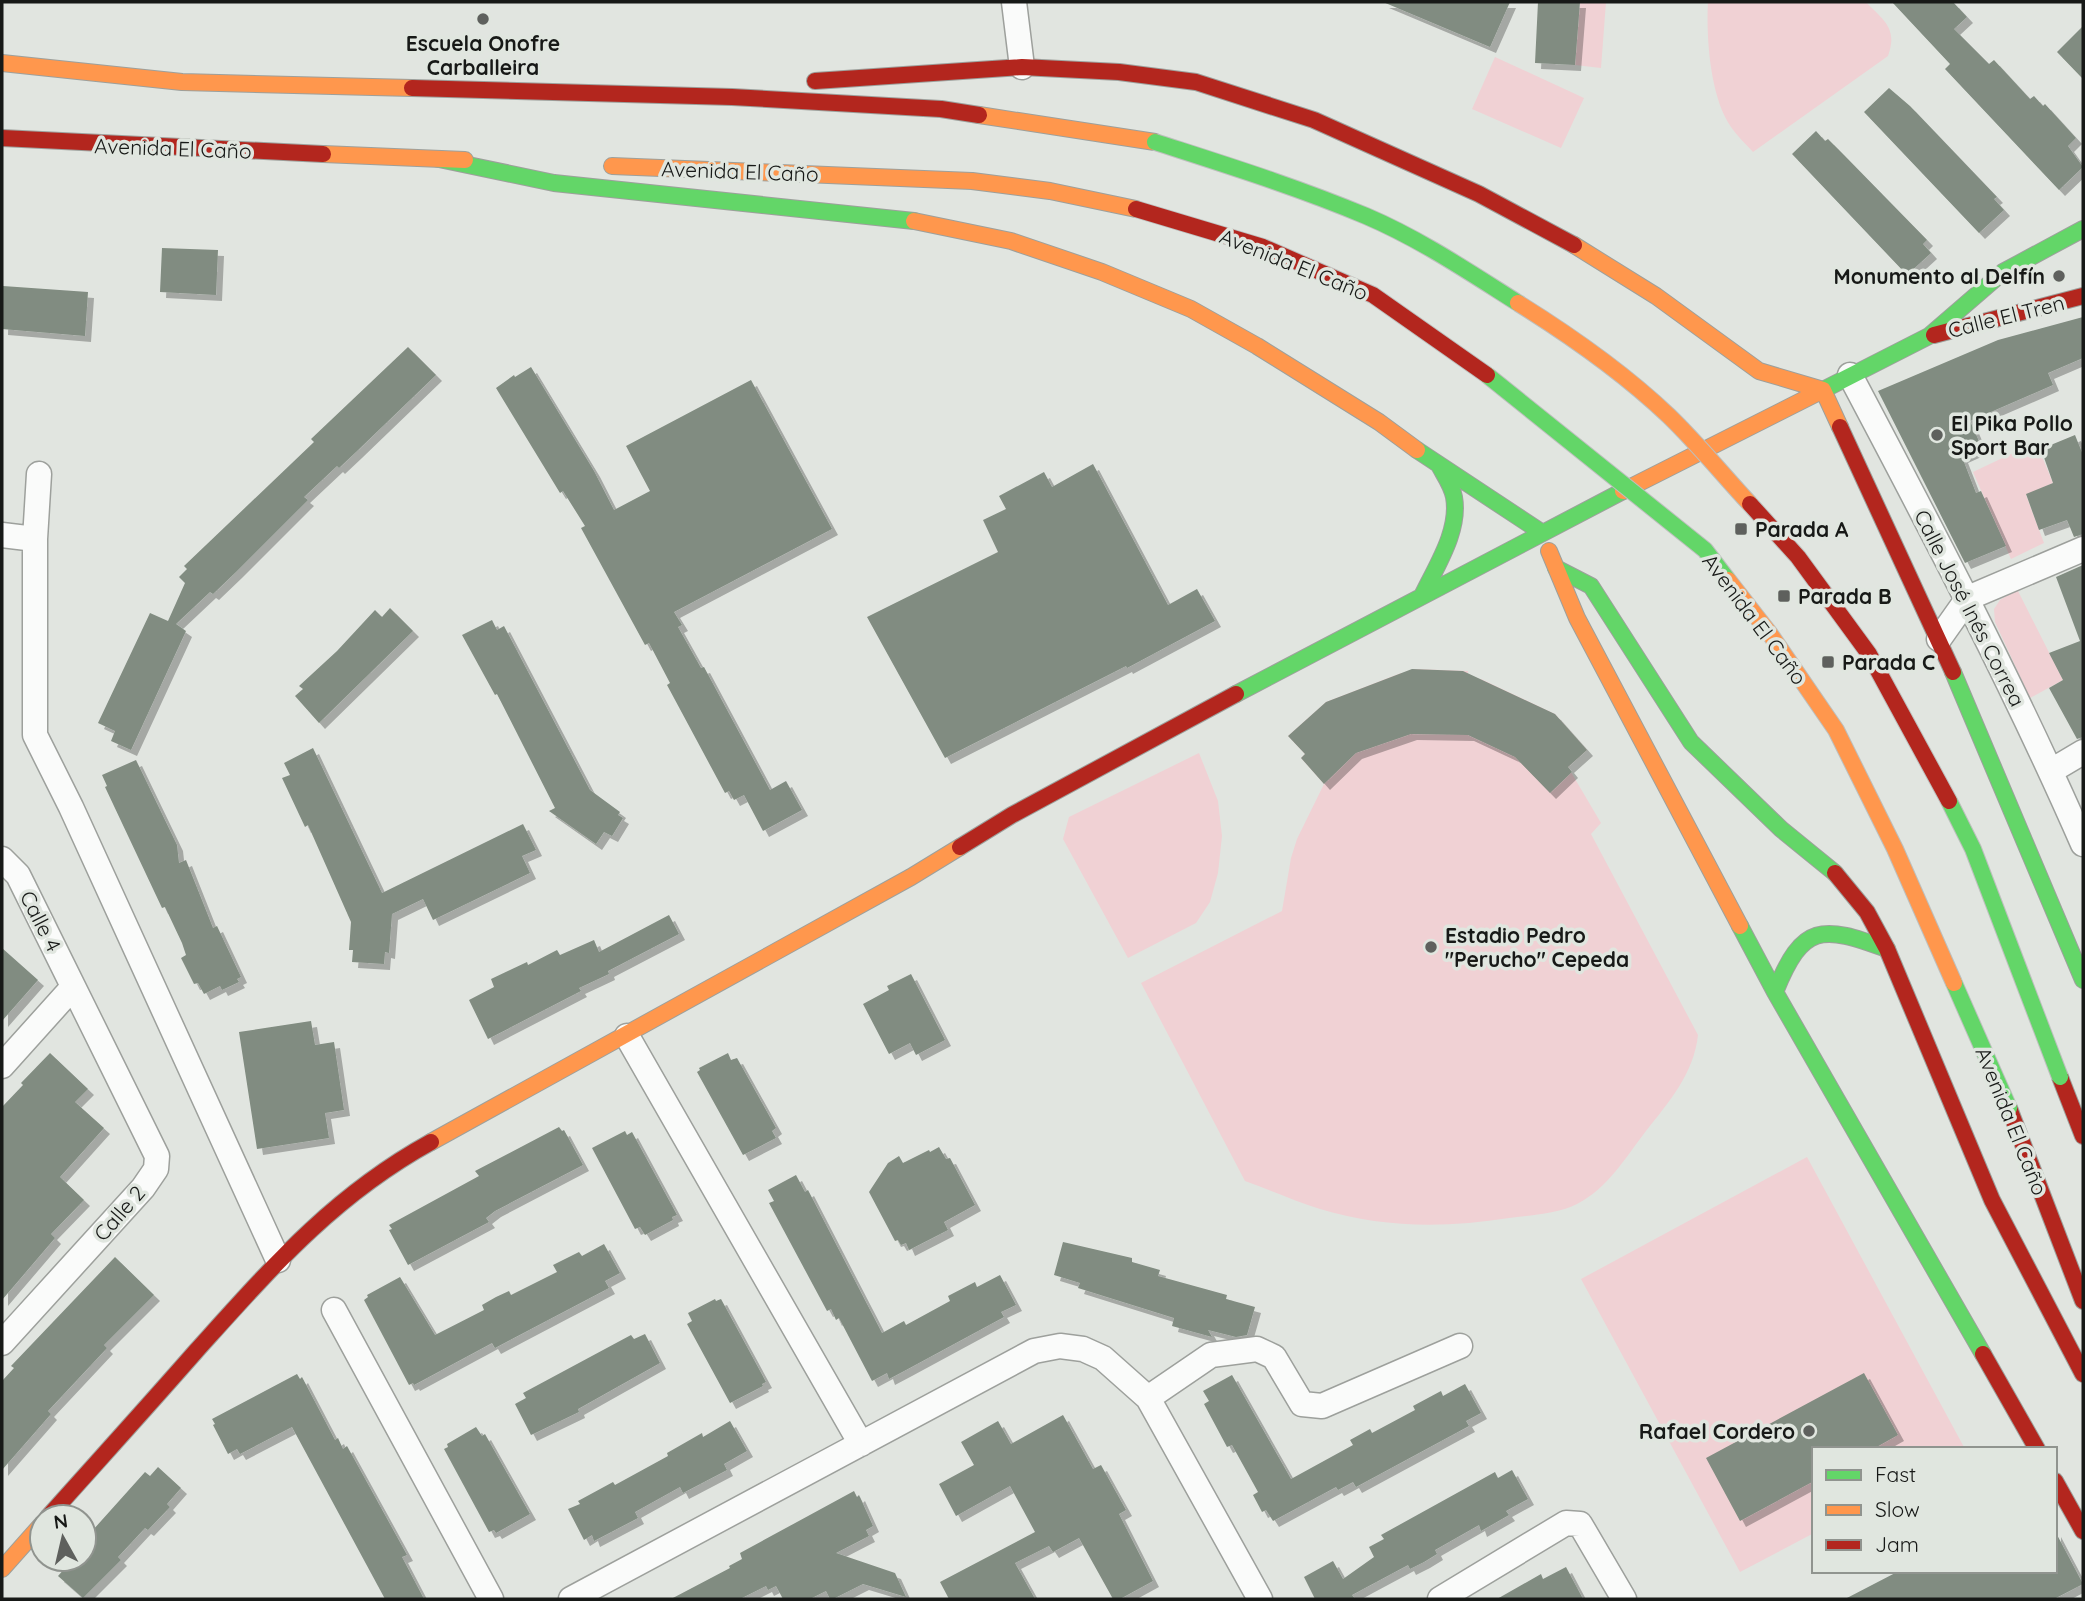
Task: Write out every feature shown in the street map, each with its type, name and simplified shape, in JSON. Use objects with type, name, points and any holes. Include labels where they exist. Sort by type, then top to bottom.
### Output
[{"type":"main road","points":[[2,63],[182,82],[732,97],[941,108],[1155,142],[1288,186],[1368,217],[1440,254],[1563,331],[1669,416],[1798,557],[1869,654],[1920,745],[1973,849],[2083,1136]]},
{"type":"main road","points":[[732,97],[795,83],[1022,67],[1119,72],[1196,82],[1314,120],[1479,194],[1561,237],[1656,296],[1759,371],[1823,390],[1939,639],[2083,980]]},
{"type":"main road","name":"Avenida El Caño","points":[[2,138],[63,143],[536,163]]},
{"type":"main road","points":[[439,159],[554,183],[925,222],[1011,242],[1102,272],[1191,309],[1257,346],[1379,422],[1440,467],[1541,532],[1577,618],[1775,992],[2036,1447]]},
{"type":"main road","name":"Avenida El Caño","points":[[592,165],[972,181],[1050,191],[1136,209],[1263,247],[1373,295],[1467,360],[1704,550],[1770,634],[1836,730],[1895,849],[2009,1108],[2083,1301]]},
{"type":"main road","points":[[61,1503],[278,1260],[342,1201],[403,1158],[911,877],[1012,815],[1541,532],[1929,336],[2003,272],[2083,229]]},
{"type":"main road","name":"Calle El Tren","points":[[1929,336],[2083,296]]},
{"type":"main road","points":[[1423,594],[1444,551],[1454,518],[1454,496],[1440,467]]},
{"type":"main road","points":[[1556,568],[1591,586],[1691,742],[1773,822],[1833,871],[1867,912],[1887,949],[1992,1200],[2019,1247],[2083,1374]]},
{"type":"main road","points":[[1775,992],[1787,962],[1797,948],[1813,936],[1838,932],[1887,949]]},
{"type":"main road","points":[[2057,1485],[2083,1531]]},
{"type":"main road","points":[[2,1569],[28,1540]]},
{"type":"street","points":[[1014,2],[1022,67]]},
{"type":"street","name":"Calle José Inés Correa","points":[[1850,376],[1968,598],[2083,844]]},
{"type":"street","points":[[39,474],[35,539],[35,735],[71,807],[278,1260]]},
{"type":"street","points":[[2,535],[35,539]]},
{"type":"street","points":[[1939,639],[1968,598],[2083,549]]},
{"type":"street","points":[[2051,771],[2083,752]]},
{"type":"street","name":"Calle 4","points":[[2,859],[18,875],[73,987]]},
{"type":"street","points":[[2,1066],[73,987]]},
{"type":"street","name":"Calle 2","points":[[2,1343],[144,1188],[156,1169],[157,1156],[73,987]]},
{"type":"street","points":[[627,1036],[861,1444]]},
{"type":"street","points":[[334,1310],[491,1599]]},
{"type":"street","points":[[571,1599],[1034,1351],[1060,1346],[1083,1349],[1103,1357],[1148,1398],[1260,1599]]},
{"type":"street","points":[[1148,1398],[1211,1355],[1257,1349],[1274,1357],[1302,1404],[1322,1406],[1460,1346]]},
{"type":"street","points":[[1440,1599],[1566,1523],[1580,1524],[1624,1599]]},
{"type":"shaded area","points":[[1580,2],[1606,2],[1601,68],[1575,65]]},
{"type":"shaded area","points":[[1708,2],[1866,2],[1888,26],[1891,46],[1888,56],[1753,152],[1731,127],[1718,100],[1709,49]]},
{"type":"shaded area","points":[[1495,57],[1584,98],[1561,148],[1472,109]]},
{"type":"shaded area","points":[[2036,442],[2053,483],[2026,495],[2044,543],[2011,559],[1973,472]]},
{"type":"shaded area","points":[[2017,589],[2063,680],[2030,698],[1995,622],[1994,609],[2000,600]]},
{"type":"shaded area","name":"Estadio Pedro \"Perucho\" Cepeda","points":[[1414,669],[1468,671],[1468,679],[1481,679],[1555,714],[1587,750],[1568,767],[1601,823],[1591,834],[1698,1035],[1696,1049],[1679,1086],[1623,1162],[1588,1198],[1561,1210],[1437,1225],[1390,1223],[1320,1209],[1245,1181],[1141,983],[1282,911],[1297,839],[1324,784],[1301,758],[1305,754],[1288,736],[1326,702],[1401,673],[1413,674]]},
{"type":"shaded area","points":[[1199,753],[1218,801],[1222,836],[1218,873],[1210,902],[1196,923],[1128,958],[1063,839],[1069,817]]},
{"type":"shaded area","points":[[1807,1157],[1964,1447],[1812,1447],[1812,1534],[1740,1572],[1581,1279]]},
{"type":"building","points":[[1383,2],[1510,2],[1490,47]]},
{"type":"building","points":[[1538,2],[1580,2],[1575,65],[1535,63]]},
{"type":"building","points":[[1892,2],[1953,2],[1967,17],[1954,29],[1989,64],[1994,60],[2030,99],[2034,96],[2043,106],[2045,104],[2076,138],[2068,146],[2083,167],[2059,190],[1945,69],[1950,64]]},
{"type":"building","points":[[2083,26],[2083,79],[2057,52]]},
{"type":"building","points":[[1889,88],[1910,106],[1997,197],[1994,199],[2004,210],[1979,233],[1864,112]]},
{"type":"building","points":[[1816,131],[1825,141],[1828,139],[1927,240],[1923,244],[1931,253],[1907,275],[1792,154]]},
{"type":"building","points":[[162,248],[218,250],[216,295],[160,292]]},
{"type":"building","points":[[3,286],[88,292],[85,336],[2,329]]},
{"type":"building","points":[[2083,317],[2083,358],[2048,373],[2053,385],[1970,421],[1982,448],[1962,457],[1976,493],[1981,491],[2006,546],[1965,563],[1878,391],[1998,340]]},
{"type":"building","points":[[408,347],[436,375],[339,468],[337,466],[304,497],[308,500],[236,572],[176,624],[186,631],[131,750],[111,741],[115,731],[98,723],[150,613],[168,621],[185,583],[179,577],[187,569],[184,566],[314,442],[311,439]]},
{"type":"building","points":[[531,367],[594,471],[614,510],[650,491],[626,446],[751,380],[832,529],[674,612],[682,625],[678,627],[701,668],[704,667],[770,790],[786,781],[802,810],[763,831],[744,795],[734,800],[729,791],[725,793],[667,685],[670,683],[649,643],[645,645],[581,528],[585,526],[563,491],[560,493],[496,388]]},
{"type":"building","points":[[2075,435],[2083,455],[2083,534],[2074,537],[2067,520],[2039,530],[2026,494],[2053,483],[2041,449]]},
{"type":"building","points":[[1093,464],[1168,605],[1197,589],[1215,621],[945,758],[867,617],[998,552],[983,520],[1006,509],[999,496],[1044,472],[1052,487]]},
{"type":"building","points":[[2083,565],[2083,737],[2077,739],[2049,688],[2063,680],[2049,653],[2080,641],[2056,577]]},
{"type":"building","points":[[390,608],[413,631],[319,723],[295,696],[303,689],[299,686],[337,651],[375,610],[382,617]]},
{"type":"building","points":[[492,620],[497,630],[504,626],[590,790],[620,812],[618,815],[623,818],[612,836],[604,832],[596,844],[549,811],[555,808],[497,694],[495,695],[462,635]]},
{"type":"building","points":[[1412,669],[1463,671],[1555,714],[1587,750],[1568,767],[1572,772],[1550,793],[1515,757],[1468,735],[1411,734],[1356,753],[1324,784],[1301,758],[1305,754],[1288,736],[1326,702]]},
{"type":"building","points":[[313,748],[382,893],[523,824],[536,850],[522,856],[530,873],[433,920],[423,899],[392,914],[389,953],[385,952],[384,964],[352,962],[353,950],[349,950],[351,922],[308,825],[305,827],[282,778],[290,775],[284,763]]},
{"type":"building","points":[[136,760],[177,845],[179,863],[186,860],[213,928],[217,926],[241,977],[237,979],[239,982],[222,990],[220,986],[204,994],[198,983],[194,984],[181,958],[186,955],[182,943],[165,907],[162,908],[105,787],[107,786],[102,775]]},
{"type":"building","points":[[669,915],[679,934],[608,971],[609,974],[579,988],[581,991],[488,1039],[469,1000],[494,987],[491,979],[557,950],[560,955],[594,940],[599,952]]},
{"type":"building","points":[[2,948],[38,980],[2,1021]]},
{"type":"building","points":[[911,974],[945,1040],[916,1055],[910,1043],[889,1054],[863,1004],[889,990],[887,986]]},
{"type":"building","points":[[311,1021],[315,1045],[334,1042],[344,1110],[325,1113],[329,1138],[257,1149],[239,1032]]},
{"type":"building","points":[[50,1053],[88,1089],[75,1102],[104,1128],[60,1177],[84,1200],[51,1234],[55,1238],[2,1300],[2,1107]]},
{"type":"building","points":[[728,1053],[731,1060],[737,1058],[776,1128],[772,1131],[776,1138],[743,1155],[697,1072],[699,1068]]},
{"type":"building","points":[[559,1127],[564,1130],[583,1165],[495,1211],[486,1218],[489,1222],[408,1265],[389,1230],[392,1229],[389,1225],[479,1176],[475,1171]]},
{"type":"building","points":[[625,1131],[627,1135],[632,1132],[677,1215],[672,1217],[673,1220],[645,1235],[640,1227],[635,1229],[592,1148]]},
{"type":"building","points":[[939,1147],[946,1159],[950,1158],[975,1205],[944,1222],[948,1230],[909,1250],[906,1243],[901,1245],[898,1240],[895,1241],[869,1192],[888,1163],[899,1156],[903,1163]]},
{"type":"building","points":[[796,1175],[805,1192],[808,1190],[882,1333],[904,1321],[906,1325],[950,1301],[948,1296],[975,1282],[977,1287],[1000,1275],[1016,1305],[1001,1312],[1004,1317],[889,1379],[887,1373],[872,1381],[839,1318],[836,1320],[831,1309],[827,1311],[769,1203],[774,1201],[768,1190]]},
{"type":"building","points":[[1063,1242],[1132,1258],[1132,1262],[1160,1270],[1158,1276],[1227,1295],[1226,1299],[1255,1307],[1247,1335],[1236,1337],[1208,1330],[1212,1337],[1172,1326],[1174,1318],[1078,1288],[1080,1283],[1054,1275]]},
{"type":"building","points":[[604,1244],[620,1273],[605,1281],[609,1288],[495,1348],[492,1343],[414,1385],[409,1385],[364,1300],[367,1295],[400,1277],[435,1335],[484,1310],[482,1305],[496,1297],[509,1291],[511,1295],[557,1272],[553,1265],[579,1252],[582,1256]]},
{"type":"building","points":[[115,1257],[154,1295],[104,1345],[107,1348],[48,1411],[51,1414],[2,1470],[2,1381],[14,1368],[11,1366]]},
{"type":"building","points":[[715,1299],[721,1299],[766,1382],[730,1403],[687,1324],[692,1321],[688,1313]]},
{"type":"building","points":[[645,1334],[660,1363],[578,1409],[579,1412],[531,1435],[515,1404],[526,1398],[523,1393],[631,1335],[634,1339]]},
{"type":"building","points":[[1864,1373],[1898,1435],[1877,1447],[1812,1447],[1812,1482],[1740,1521],[1706,1458]]},
{"type":"building","points":[[297,1374],[300,1379],[302,1377],[335,1440],[338,1438],[343,1449],[347,1446],[407,1555],[402,1557],[424,1599],[385,1599],[292,1427],[240,1454],[237,1449],[228,1454],[212,1419]]},
{"type":"building","points":[[1232,1375],[1291,1479],[1353,1445],[1350,1440],[1370,1429],[1372,1433],[1415,1410],[1413,1406],[1441,1391],[1443,1396],[1465,1384],[1481,1413],[1466,1421],[1469,1426],[1356,1487],[1353,1482],[1338,1490],[1336,1487],[1273,1521],[1266,1510],[1262,1512],[1253,1495],[1258,1492],[1232,1445],[1227,1447],[1204,1404],[1209,1401],[1203,1391]]},
{"type":"building","points":[[1063,1415],[1093,1469],[1101,1465],[1126,1510],[1119,1514],[1153,1581],[1120,1599],[1113,1599],[1079,1538],[1053,1552],[1049,1546],[1015,1563],[1035,1599],[949,1599],[940,1582],[1035,1532],[1010,1486],[956,1516],[939,1484],[974,1465],[961,1442],[998,1421],[1011,1444]]},
{"type":"building","points":[[730,1421],[747,1451],[724,1464],[727,1470],[683,1493],[680,1487],[635,1512],[638,1518],[594,1541],[592,1535],[584,1540],[568,1509],[613,1482],[615,1485],[668,1456],[667,1453],[702,1433],[703,1437]]},
{"type":"building","points":[[476,1427],[482,1436],[485,1434],[530,1514],[496,1533],[494,1530],[489,1532],[444,1449],[448,1447],[447,1444]]},
{"type":"building","points":[[158,1467],[181,1488],[167,1504],[170,1507],[148,1530],[145,1528],[118,1557],[121,1560],[83,1598],[58,1576],[61,1573],[98,1573],[98,1524],[145,1472],[150,1476]]},
{"type":"building","points":[[1512,1470],[1528,1499],[1506,1511],[1509,1515],[1481,1531],[1479,1525],[1435,1550],[1437,1554],[1424,1562],[1410,1569],[1408,1565],[1352,1595],[1355,1599],[1315,1599],[1304,1577],[1333,1561],[1343,1579],[1374,1557],[1369,1547],[1384,1539],[1381,1535],[1495,1472],[1498,1478]]},
{"type":"building","points":[[854,1491],[857,1497],[859,1495],[873,1526],[866,1530],[869,1536],[836,1553],[895,1573],[906,1597],[863,1584],[833,1599],[830,1599],[826,1591],[810,1599],[783,1599],[776,1586],[768,1590],[766,1586],[740,1599],[671,1599],[730,1568],[729,1566],[742,1559],[740,1553]]},
{"type":"building","points":[[2057,1535],[2083,1584],[2054,1599],[1845,1599],[1895,1573],[2057,1573]]},
{"type":"building","points":[[1566,1567],[1583,1599],[1497,1599],[1541,1574],[1543,1579]]},
{"type":"traffic: fast","points":[[1155,142],[1288,186],[1366,216],[1425,245],[1518,303]]},
{"type":"traffic: fast","points":[[439,159],[554,183],[914,221]]},
{"type":"traffic: fast","points":[[1823,390],[1929,336],[2003,272],[2083,229]]},
{"type":"traffic: fast","points":[[1487,375],[1705,550],[1728,580]]},
{"type":"traffic: fast","points":[[1417,450],[1541,532]]},
{"type":"traffic: fast","points":[[1423,594],[1446,547],[1454,522],[1453,493],[1440,467]]},
{"type":"traffic: fast","points":[[1236,694],[1623,491]]},
{"type":"traffic: fast","points":[[1556,568],[1591,586],[1691,742],[1781,829],[1835,873]]},
{"type":"traffic: fast","points":[[1953,672],[2083,980]]},
{"type":"traffic: fast","points":[[1949,801],[1973,849],[2060,1077]]},
{"type":"traffic: fast","points":[[1740,926],[1775,992],[1983,1354]]},
{"type":"traffic: fast","points":[[1775,992],[1795,953],[1805,942],[1817,936],[1846,936],[1887,949]]},
{"type":"traffic: fast","points":[[1954,983],[2009,1108]]},
{"type":"traffic: slow","points":[[2,63],[182,82],[412,88]]},
{"type":"traffic: slow","points":[[979,115],[1155,142]]},
{"type":"traffic: slow","points":[[323,154],[465,160]]},
{"type":"traffic: slow","points":[[612,166],[972,181],[1050,191],[1136,209]]},
{"type":"traffic: slow","points":[[914,221],[1011,241],[1102,272],[1191,309],[1257,346],[1379,422],[1417,450]]},
{"type":"traffic: slow","points":[[1574,245],[1656,296],[1759,371],[1823,390],[1840,427]]},
{"type":"traffic: slow","points":[[1518,303],[1596,356],[1652,400],[1690,437],[1750,504]]},
{"type":"traffic: slow","points":[[1623,491],[1823,390]]},
{"type":"traffic: slow","points":[[1549,551],[1577,618],[1740,926]]},
{"type":"traffic: slow","points":[[1728,580],[1770,634],[1836,730],[1895,849],[1954,983]]},
{"type":"traffic: slow","points":[[431,1142],[911,877],[960,847]]},
{"type":"traffic: slow","points":[[2,1569],[28,1540]]},
{"type":"traffic: jam","points":[[1022,67],[1119,72],[1196,82],[1314,120],[1479,194],[1574,245]]},
{"type":"traffic: jam","points":[[815,81],[1022,67]]},
{"type":"traffic: jam","points":[[412,88],[732,97],[941,109],[979,115]]},
{"type":"traffic: jam","points":[[2,138],[323,154]]},
{"type":"traffic: jam","points":[[1136,209],[1263,247],[1373,295],[1487,375]]},
{"type":"traffic: jam","points":[[1934,335],[2083,296]]},
{"type":"traffic: jam","points":[[1840,427],[1953,672]]},
{"type":"traffic: jam","points":[[1750,504],[1798,557],[1869,654],[1949,801]]},
{"type":"traffic: jam","points":[[960,847],[1012,815],[1236,694]]},
{"type":"traffic: jam","points":[[1835,873],[1867,912],[1887,949],[1992,1200],[2083,1374]]},
{"type":"traffic: jam","points":[[2060,1077],[2083,1136]]},
{"type":"traffic: jam","points":[[2009,1108],[2083,1301]]},
{"type":"traffic: jam","points":[[61,1503],[278,1262],[333,1210],[396,1163],[431,1142]]},
{"type":"traffic: jam","points":[[1983,1354],[2036,1447]]},
{"type":"traffic: jam","points":[[2057,1485],[2083,1531]]},
{"type":"place","name":"Escuela Onofre Carballeira","points":[[483,19]]},
{"type":"place","name":"Monumento al Delfín","points":[[2059,276]]},
{"type":"place","name":"El Pika Pollo Sport Bar","points":[[1937,435]]},
{"type":"place","name":"Parada A","points":[[1741,529]]},
{"type":"place","name":"Parada B","points":[[1784,596]]},
{"type":"place","name":"Parada C","points":[[1828,662]]},
{"type":"place","name":"Estadio Pedro \"Perucho\" Cepeda","points":[[1431,947]]},
{"type":"place","name":"Rafael Cordero","points":[[1809,1431]]}]
